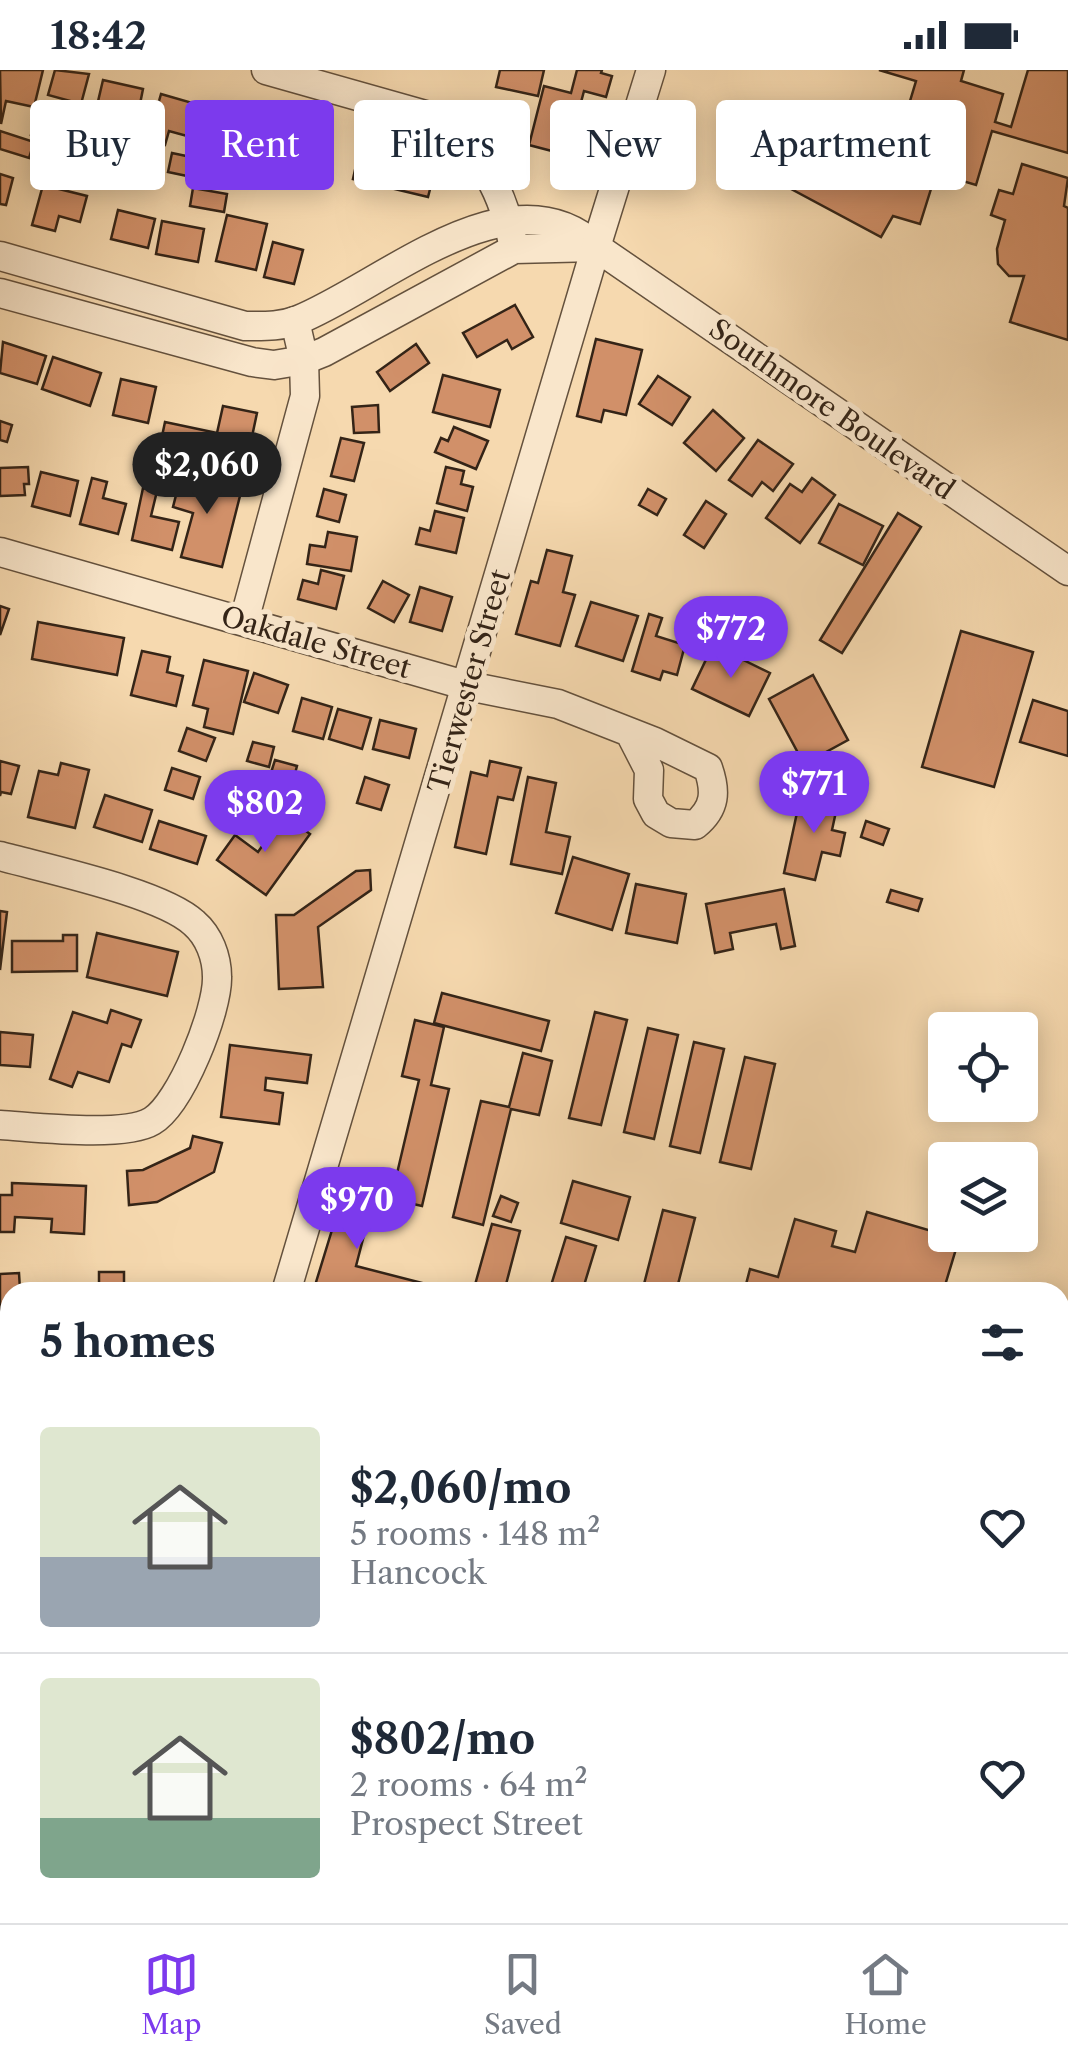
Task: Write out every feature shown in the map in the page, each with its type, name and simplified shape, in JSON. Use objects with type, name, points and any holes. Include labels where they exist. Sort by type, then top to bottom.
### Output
[{"type":"street","points":[[0,293],[218,355],[274,365],[324,352],[511,235],[505,204],[493,180],[446,124],[266,70]]},
{"type":"street","name":"Tierwester Street","points":[[289,1282],[596,246],[652,70]]},
{"type":"street","name":"Southmore Boulevard","points":[[0,256],[245,326],[278,326],[295,322],[468,230],[511,235],[548,221],[578,230],[1068,571]]},
{"type":"street","points":[[244,621],[306,396],[304,360],[295,322]]},
{"type":"street","name":"Oakdale Street","points":[[0,552],[468,686],[558,704],[630,732]]},
{"type":"street","points":[[0,856],[154,900],[191,920],[206,934],[218,975],[213,1006],[184,1079],[168,1105],[152,1121],[130,1127],[84,1130],[0,1124]]},
{"type":"building","points":[[0,70],[43,70],[36,100],[30,100],[30,106],[6,101],[1,124]]},
{"type":"building","points":[[55,70],[89,74],[82,100],[48,95]]},
{"type":"building","points":[[500,70],[544,70],[538,96],[496,87]]},
{"type":"building","points":[[577,70],[602,70],[601,73],[612,76],[606,97],[584,91],[582,100],[550,100],[550,151],[530,145],[544,86],[571,93]]},
{"type":"building","points":[[879,70],[964,70],[961,81],[1003,94],[995,122],[1011,127],[1028,70],[1068,70],[1068,153],[992,131],[976,185],[966,182],[966,100],[910,100],[916,81]]},
{"type":"building","points":[[103,80],[143,89],[141,100],[98,100]]},
{"type":"building","points":[[161,94],[185,101],[185,135],[169,131],[165,145],[165,100],[159,100]]},
{"type":"building","points":[[0,131],[30,141],[29,158],[0,149]]},
{"type":"building","points":[[172,153],[185,156],[185,176],[168,172]]},
{"type":"building","points":[[1022,164],[1068,178],[1064,206],[1068,208],[1068,340],[1010,322],[1024,276],[1009,276],[998,264],[997,249],[1005,220],[991,215],[999,190],[1013,194]]},
{"type":"building","points":[[0,174],[13,178],[6,205],[0,204]]},
{"type":"building","points":[[42,190],[87,196],[80,222],[59,216],[55,231],[32,225]]},
{"type":"building","points":[[193,190],[227,194],[224,212],[190,206]]},
{"type":"building","points":[[399,190],[430,190],[428,197]]},
{"type":"building","points":[[793,190],[931,190],[920,224],[893,216],[881,237]]},
{"type":"building","points":[[118,210],[155,219],[148,248],[111,239]]},
{"type":"building","points":[[227,215],[267,224],[256,270],[216,261]]},
{"type":"building","points":[[162,221],[204,229],[198,262],[156,254]]},
{"type":"building","points":[[273,242],[303,250],[294,284],[264,277]]},
{"type":"building","points":[[515,305],[533,337],[512,349],[507,340],[477,357],[463,333]]},
{"type":"building","points":[[596,339],[642,350],[626,415],[604,410],[601,422],[577,416]]},
{"type":"building","points":[[3,342],[46,356],[37,384],[0,373]]},
{"type":"building","points":[[416,344],[429,363],[390,391],[377,372]]},
{"type":"building","points":[[53,357],[101,373],[90,406],[42,389]]},
{"type":"building","points":[[443,375],[500,390],[490,427],[433,412]]},
{"type":"building","points":[[658,376],[690,397],[672,425],[639,404]]},
{"type":"building","points":[[121,379],[156,387],[148,423],[113,415]]},
{"type":"building","points":[[378,405],[379,432],[354,433],[352,407]]},
{"type":"building","points":[[223,406],[257,413],[243,479],[157,460],[165,422],[217,433]]},
{"type":"building","points":[[713,410],[744,438],[716,471],[684,443]]},
{"type":"building","points":[[0,421],[12,425],[7,442],[0,440]]},
{"type":"building","points":[[454,427],[488,441],[476,469],[435,452],[441,438],[448,441]]},
{"type":"building","points":[[341,438],[364,443],[354,481],[331,476]]},
{"type":"building","points":[[758,440],[793,464],[773,491],[762,482],[752,496],[729,480]]},
{"type":"building","points":[[28,467],[25,495],[0,496],[0,468]]},
{"type":"building","points":[[446,467],[464,471],[461,484],[473,487],[467,511],[437,503]]},
{"type":"building","points":[[41,472],[78,481],[70,516],[32,506]]},
{"type":"building","points":[[182,472],[242,488],[222,567],[181,557],[193,513],[173,507]]},
{"type":"building","points":[[92,478],[107,482],[103,498],[126,504],[118,534],[80,524]]},
{"type":"building","points":[[812,478],[835,495],[800,543],[766,518],[790,484],[802,492]]},
{"type":"building","points":[[143,488],[157,491],[151,516],[179,522],[172,550],[132,540]]},
{"type":"building","points":[[324,489],[346,495],[339,522],[317,516]]},
{"type":"building","points":[[648,489],[666,499],[657,515],[639,505]]},
{"type":"building","points":[[706,501],[726,514],[704,548],[684,535]]},
{"type":"building","points":[[839,504],[883,526],[863,565],[819,543]]},
{"type":"building","points":[[435,511],[464,518],[456,553],[416,544],[420,528],[430,531]]},
{"type":"building","points":[[898,513],[921,527],[842,653],[820,640]]},
{"type":"building","points":[[328,532],[357,537],[351,571],[307,564],[310,545],[325,547]]},
{"type":"building","points":[[547,550],[572,556],[563,592],[575,595],[560,646],[516,634],[531,581],[538,583]]},
{"type":"building","points":[[321,570],[344,576],[336,609],[298,599],[303,580],[318,584]]},
{"type":"building","points":[[383,581],[409,595],[394,622],[368,608]]},
{"type":"building","points":[[420,587],[452,597],[442,631],[410,622]]},
{"type":"building","points":[[591,602],[638,616],[623,661],[576,646]]},
{"type":"building","points":[[0,606],[9,609],[0,635]]},
{"type":"building","points":[[649,614],[662,618],[656,636],[685,645],[677,675],[663,671],[660,680],[632,671]]},
{"type":"building","points":[[38,622],[124,638],[117,675],[32,659]]},
{"type":"building","points":[[961,631],[1033,652],[994,787],[922,767]]},
{"type":"building","points":[[713,645],[770,673],[749,716],[692,689]]},
{"type":"building","points":[[142,651],[170,657],[167,672],[183,676],[176,706],[131,695]]},
{"type":"building","points":[[204,660],[248,671],[233,734],[204,727],[208,709],[193,705]]},
{"type":"building","points":[[254,673],[288,685],[278,713],[244,702]]},
{"type":"building","points":[[813,675],[848,740],[804,764],[769,699]]},
{"type":"building","points":[[302,698],[332,707],[323,739],[293,731]]},
{"type":"building","points":[[1033,700],[1068,711],[1068,756],[1020,742]]},
{"type":"building","points":[[338,709],[371,718],[362,749],[329,739]]},
{"type":"building","points":[[380,720],[416,729],[409,758],[373,749]]},
{"type":"building","points":[[187,728],[215,738],[206,761],[179,751]]},
{"type":"building","points":[[253,742],[274,747],[269,767],[247,761]]},
{"type":"building","points":[[275,760],[297,766],[292,785],[269,779]]},
{"type":"building","points":[[0,761],[19,766],[11,794],[1,792],[0,796]]},
{"type":"building","points":[[490,761],[521,768],[513,800],[498,797],[486,854],[455,847],[471,772],[487,776]]},
{"type":"building","points":[[61,763],[89,770],[75,828],[28,817],[39,771],[58,775]]},
{"type":"building","points":[[172,768],[200,777],[193,799],[165,790]]},
{"type":"building","points":[[365,777],[389,785],[381,810],[357,803]]},
{"type":"building","points":[[528,777],[556,783],[546,832],[570,837],[562,874],[511,864]]},
{"type":"building","points":[[236,782],[259,785],[255,807],[233,804]]},
{"type":"building","points":[[265,787],[287,795],[279,818],[256,810]]},
{"type":"building","points":[[818,788],[840,793],[832,830],[845,833],[840,856],[822,852],[815,880],[784,873],[798,808],[813,811]]},
{"type":"building","points":[[105,795],[152,810],[142,842],[94,827]]},
{"type":"building","points":[[284,815],[310,834],[266,895],[217,860],[235,835],[258,852]]},
{"type":"building","points":[[159,821],[206,836],[197,864],[150,849]]},
{"type":"building","points":[[866,821],[889,829],[883,845],[861,837]]},
{"type":"building","points":[[573,857],[629,874],[612,930],[556,913]]},
{"type":"building","points":[[370,870],[371,890],[318,927],[323,987],[279,989],[276,915],[294,915],[356,871]]},
{"type":"building","points":[[636,884],[686,894],[677,943],[626,933]]},
{"type":"building","points":[[784,889],[795,946],[781,949],[776,924],[730,933],[733,949],[715,953],[706,904]]},
{"type":"building","points":[[891,890],[922,899],[918,911],[887,902]]},
{"type":"building","points":[[0,911],[7,912],[0,970]]},
{"type":"building","points":[[97,933],[178,952],[167,996],[87,977]]},
{"type":"building","points":[[63,935],[77,935],[77,971],[12,972],[12,941],[63,941]]},
{"type":"building","points":[[442,993],[549,1021],[541,1051],[434,1023]]},
{"type":"building","points":[[111,1010],[141,1020],[131,1047],[122,1044],[109,1082],[78,1072],[72,1087],[50,1079],[73,1012],[107,1023]]},
{"type":"building","points":[[595,1012],[627,1020],[601,1125],[569,1118]]},
{"type":"building","points":[[415,1020],[444,1027],[431,1085],[449,1089],[422,1206],[391,1199],[419,1080],[402,1076]]},
{"type":"building","points":[[648,1028],[678,1035],[654,1139],[624,1132]]},
{"type":"building","points":[[0,1032],[33,1035],[30,1067],[0,1065]]},
{"type":"building","points":[[694,1042],[724,1049],[700,1153],[670,1146]]},
{"type":"building","points":[[230,1045],[311,1055],[307,1083],[266,1078],[265,1090],[283,1093],[279,1124],[221,1117]]},
{"type":"building","points":[[523,1053],[552,1061],[539,1115],[511,1109],[483,1225],[453,1217],[481,1101],[509,1107]]},
{"type":"building","points":[[745,1057],[775,1064],[751,1169],[720,1162]]},
{"type":"building","points":[[193,1136],[222,1143],[214,1172],[157,1202],[129,1205],[127,1171],[143,1170],[190,1148]]},
{"type":"building","points":[[347,1181],[376,1189],[356,1266],[418,1282],[316,1282]]},
{"type":"building","points":[[573,1181],[630,1197],[618,1240],[561,1223]]},
{"type":"building","points":[[12,1183],[86,1186],[84,1234],[51,1232],[52,1219],[15,1217],[14,1232],[0,1232],[0,1195],[12,1195]]},
{"type":"building","points":[[501,1196],[518,1203],[511,1222],[493,1216]]},
{"type":"building","points":[[663,1210],[695,1218],[679,1282],[645,1282]]},
{"type":"building","points":[[867,1212],[928,1230],[928,1252],[955,1252],[946,1282],[747,1282],[750,1269],[778,1277],[795,1219],[836,1231],[832,1246],[855,1252]]},
{"type":"building","points":[[492,1224],[520,1231],[507,1282],[476,1282]]},
{"type":"building","points":[[566,1237],[596,1246],[585,1282],[552,1282]]},
{"type":"building","points":[[99,1272],[124,1272],[124,1282],[99,1282]]},
{"type":"building","points":[[19,1273],[20,1282],[0,1282],[0,1274]]}]
